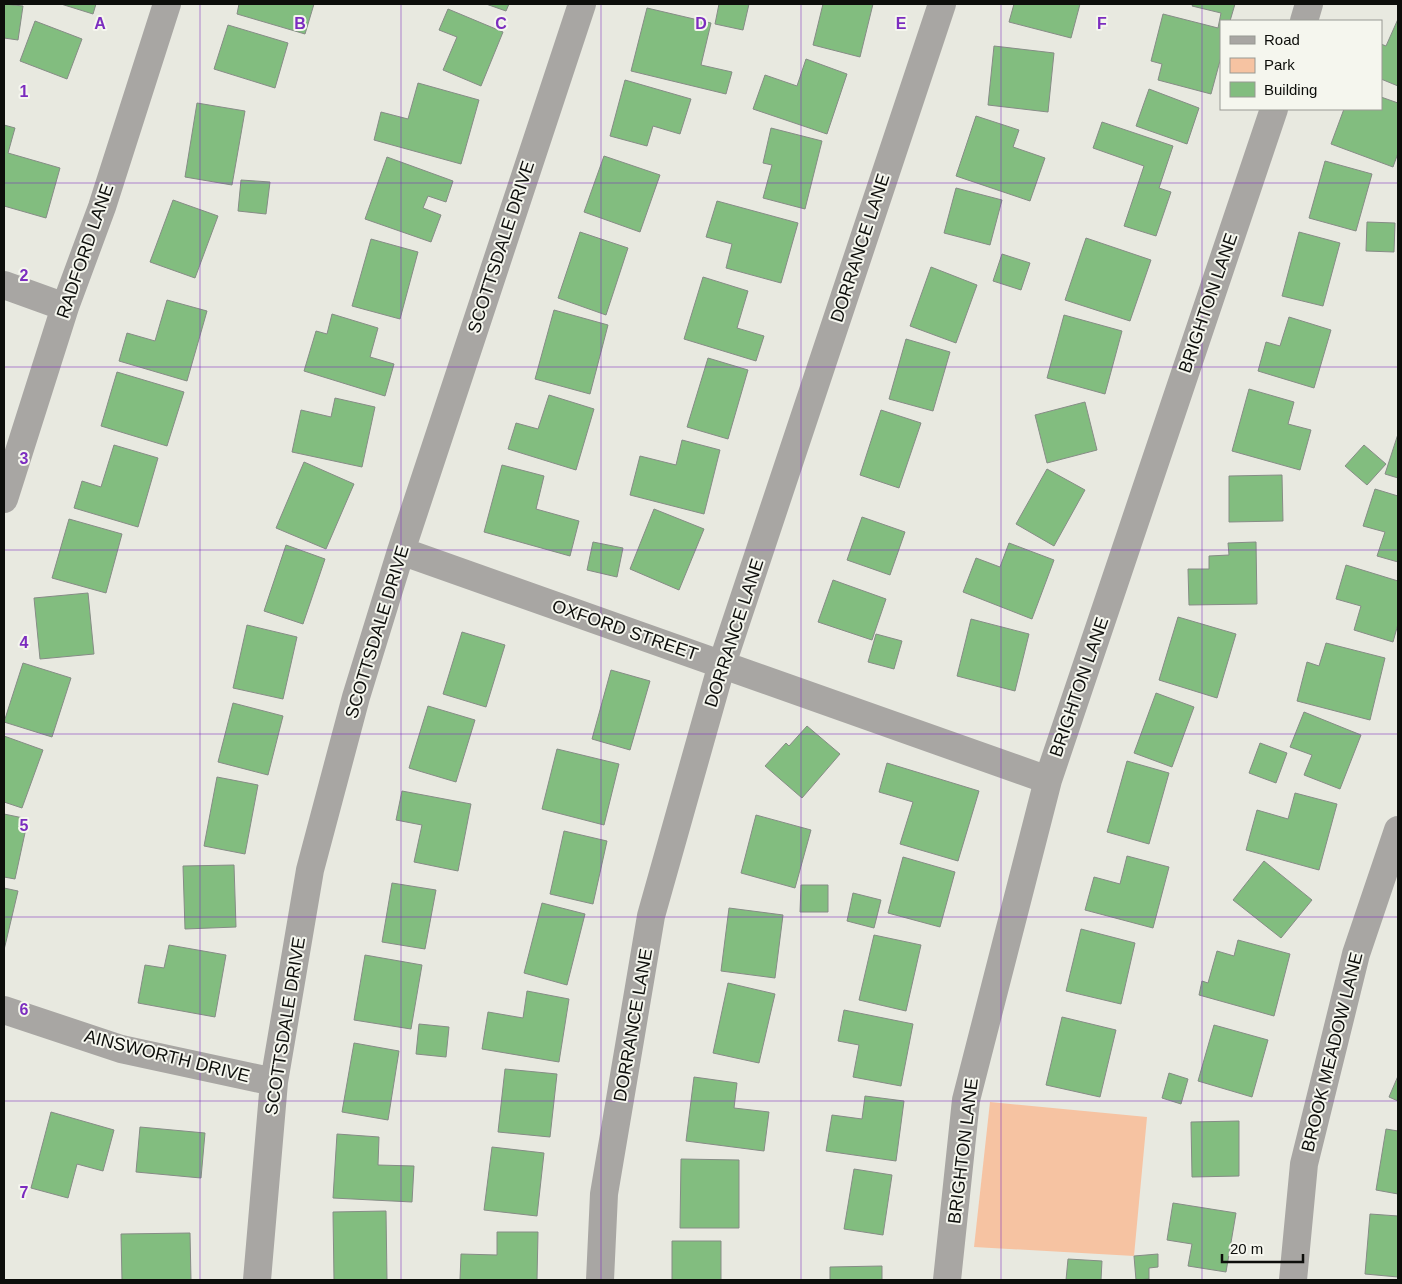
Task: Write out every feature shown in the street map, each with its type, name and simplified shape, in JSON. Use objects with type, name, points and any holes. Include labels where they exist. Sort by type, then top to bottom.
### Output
[{"type":"street","name":"RADFORD LANE","points":[[4,499],[65,307],[102,207],[167,4]]},
{"type":"street","name":"SCOTTSDALE DRIVE","points":[[257,1280],[274,1082],[310,870],[356,697],[400,551],[582,4]]},
{"type":"street","name":"DORRANCE LANE","points":[[600,1280],[604,1194],[651,916],[722,664],[942,4]]},
{"type":"street","points":[[1304,20],[1310,4]]},
{"type":"street","name":"BRIGHTON LANE","points":[[947,1280],[966,1100],[1048,780],[1274,110]]},
{"type":"street","points":[[4,285],[65,307]]},
{"type":"street","name":"OXFORD STREET","points":[[400,551],[1048,780]]},
{"type":"street","name":"BROOK MEADOW LANE","points":[[1293,1280],[1304,1164],[1356,954],[1398,830]]},
{"type":"street","name":"AINSWORTH DRIVE","points":[[4,1010],[121,1049],[274,1082]]},
{"type":"green space","points":[[990,1102],[1147,1117],[1134,1256],[974,1247]]},
{"type":"building","points":[[4,4],[23,6],[18,40],[4,38]]},
{"type":"building","points":[[61,4],[96,4],[93,14]]},
{"type":"building","points":[[239,4],[314,4],[305,34],[237,14]]},
{"type":"building","points":[[486,4],[509,4],[506,11]]},
{"type":"building","points":[[719,4],[749,4],[743,30],[715,24]]},
{"type":"building","points":[[823,4],[873,4],[860,57],[813,45]]},
{"type":"building","points":[[1014,4],[1080,4],[1071,38],[1009,22]]},
{"type":"building","points":[[1193,4],[1235,4],[1230,20],[1220,20],[1220,61],[1211,94],[1158,80],[1162,64],[1151,61],[1163,14],[1218,28],[1221,13],[1192,6]]},
{"type":"building","points":[[647,8],[711,23],[701,65],[732,72],[726,94],[631,71]]},
{"type":"building","points":[[448,9],[503,32],[481,86],[443,70],[457,37],[439,30]]},
{"type":"building","points":[[1398,19],[1398,86],[1382,79],[1382,44],[1386,46]]},
{"type":"building","points":[[35,21],[82,39],[67,79],[20,61]]},
{"type":"building","points":[[228,25],[288,43],[275,88],[214,69]]},
{"type":"building","points":[[994,46],[1054,53],[1048,112],[988,105]]},
{"type":"building","points":[[806,59],[847,74],[827,134],[753,109],[765,75],[797,86]]},
{"type":"building","points":[[625,80],[691,99],[680,134],[653,126],[647,146],[610,136]]},
{"type":"building","points":[[418,83],[479,100],[461,164],[374,140],[381,112],[408,119]]},
{"type":"building","points":[[1149,89],[1199,108],[1187,144],[1136,126]]},
{"type":"building","points":[[1382,97],[1398,103],[1398,153],[1393,167],[1331,144],[1344,110],[1382,110]]},
{"type":"building","points":[[197,103],[245,111],[232,185],[185,177]]},
{"type":"building","points":[[976,116],[1019,130],[1013,147],[1045,158],[1030,201],[956,176]]},
{"type":"building","points":[[1102,122],[1173,146],[1159,188],[1171,192],[1156,236],[1124,226],[1144,166],[1093,148]]},
{"type":"building","points":[[4,125],[15,128],[8,153],[60,168],[46,218],[4,206]]},
{"type":"building","points":[[771,128],[822,141],[805,209],[763,198],[772,165],[763,163]]},
{"type":"building","points":[[604,156],[660,175],[640,232],[584,212]]},
{"type":"building","points":[[387,157],[453,181],[446,202],[428,196],[423,208],[441,215],[431,242],[365,219]]},
{"type":"building","points":[[1325,161],[1372,174],[1356,231],[1309,218]]},
{"type":"building","points":[[241,180],[270,182],[266,214],[238,211]]},
{"type":"building","points":[[956,188],[1002,200],[990,245],[944,233]]},
{"type":"building","points":[[173,200],[218,216],[195,278],[150,262]]},
{"type":"building","points":[[717,201],[798,223],[781,283],[726,268],[732,244],[706,237]]},
{"type":"building","points":[[1367,222],[1395,223],[1394,252],[1366,251]]},
{"type":"building","points":[[580,232],[628,248],[606,315],[558,298]]},
{"type":"building","points":[[1299,232],[1340,243],[1323,306],[1282,296]]},
{"type":"building","points":[[1086,238],[1151,260],[1130,321],[1065,300]]},
{"type":"building","points":[[371,239],[418,252],[400,319],[352,306]]},
{"type":"building","points":[[1002,254],[1030,263],[1021,290],[993,281]]},
{"type":"building","points":[[931,267],[977,285],[956,343],[910,326]]},
{"type":"building","points":[[703,277],[748,291],[737,328],[764,336],[756,361],[684,339]]},
{"type":"building","points":[[167,300],[207,311],[187,381],[119,361],[127,333],[155,341]]},
{"type":"building","points":[[554,310],[608,325],[590,394],[535,379]]},
{"type":"building","points":[[332,314],[378,328],[370,357],[394,364],[385,396],[304,371],[316,331],[327,334]]},
{"type":"building","points":[[1064,315],[1122,331],[1105,394],[1047,378]]},
{"type":"building","points":[[1289,317],[1331,330],[1314,388],[1258,371],[1266,342],[1280,346]]},
{"type":"building","points":[[906,339],[950,352],[933,411],[889,399]]},
{"type":"building","points":[[708,358],[748,370],[728,439],[687,427]]},
{"type":"building","points":[[117,372],[184,392],[167,446],[101,426]]},
{"type":"building","points":[[1249,389],[1294,402],[1288,424],[1311,430],[1300,470],[1232,451]]},
{"type":"building","points":[[549,395],[594,409],[576,470],[508,449],[516,423],[538,429]]},
{"type":"building","points":[[335,398],[375,407],[362,467],[292,452],[301,410],[331,417]]},
{"type":"building","points":[[1085,402],[1097,450],[1047,463],[1035,415]]},
{"type":"building","points":[[881,410],[921,423],[899,488],[860,475]]},
{"type":"building","points":[[1398,434],[1398,478],[1385,474]]},
{"type":"building","points":[[682,440],[720,450],[704,514],[630,495],[640,456],[676,465]]},
{"type":"building","points":[[114,445],[158,458],[138,527],[74,508],[82,481],[101,487]]},
{"type":"building","points":[[1364,445],[1386,464],[1367,485],[1345,466]]},
{"type":"building","points":[[304,462],[354,484],[326,549],[276,528]]},
{"type":"building","points":[[502,465],[544,476],[536,509],[579,521],[570,556],[484,532]]},
{"type":"building","points":[[1047,469],[1085,490],[1054,546],[1016,524]]},
{"type":"building","points":[[1282,475],[1283,521],[1229,522],[1229,476]]},
{"type":"building","points":[[1375,489],[1398,496],[1398,562],[1377,556],[1385,532],[1363,526]]},
{"type":"building","points":[[654,509],[704,529],[679,590],[630,569]]},
{"type":"building","points":[[862,517],[905,532],[890,575],[847,560]]},
{"type":"building","points":[[69,519],[122,534],[106,593],[52,578]]},
{"type":"building","points":[[593,542],[623,548],[617,577],[587,570]]},
{"type":"building","points":[[1256,542],[1257,604],[1189,605],[1188,569],[1209,569],[1209,556],[1229,555],[1228,543]]},
{"type":"building","points":[[1009,543],[1054,560],[1032,619],[963,592],[976,558],[1000,567]]},
{"type":"building","points":[[286,545],[325,559],[303,624],[264,611]]},
{"type":"building","points":[[1346,565],[1398,581],[1398,624],[1393,642],[1354,630],[1361,606],[1336,599]]},
{"type":"building","points":[[833,580],[886,599],[872,640],[818,622]]},
{"type":"building","points":[[88,593],[94,654],[40,659],[34,598]]},
{"type":"building","points":[[1178,617],[1236,634],[1217,698],[1159,680]]},
{"type":"building","points":[[971,619],[1029,634],[1015,691],[957,676]]},
{"type":"building","points":[[247,625],[297,637],[283,699],[233,688]]},
{"type":"building","points":[[462,632],[505,645],[486,707],[443,694]]},
{"type":"building","points":[[876,634],[902,641],[894,669],[868,662]]},
{"type":"building","points":[[1326,643],[1385,658],[1370,720],[1297,701],[1307,662],[1319,666]]},
{"type":"building","points":[[23,663],[71,678],[52,737],[4,722]]},
{"type":"building","points":[[611,670],[650,681],[630,750],[592,739]]},
{"type":"building","points":[[1156,693],[1194,707],[1172,767],[1134,753]]},
{"type":"building","points":[[233,703],[283,716],[268,775],[218,762]]},
{"type":"building","points":[[428,706],[475,720],[456,782],[409,768]]},
{"type":"building","points":[[1304,712],[1361,735],[1340,789],[1304,775],[1312,755],[1290,747]]},
{"type":"building","points":[[807,726],[840,754],[802,798],[765,766],[786,743],[789,746]]},
{"type":"building","points":[[4,736],[43,750],[22,808],[4,802]]},
{"type":"building","points":[[1260,743],[1287,753],[1276,783],[1249,773]]},
{"type":"building","points":[[557,749],[619,764],[604,825],[542,809]]},
{"type":"building","points":[[1127,761],[1169,773],[1149,844],[1107,832]]},
{"type":"building","points":[[887,763],[979,791],[958,861],[900,844],[913,802],[879,792]]},
{"type":"building","points":[[217,777],[258,785],[245,854],[204,846]]},
{"type":"building","points":[[402,791],[471,804],[458,871],[414,862],[422,825],[396,820]]},
{"type":"building","points":[[1295,793],[1337,804],[1319,870],[1246,850],[1257,810],[1288,819]]},
{"type":"building","points":[[4,814],[28,819],[15,879],[4,877]]},
{"type":"building","points":[[756,815],[811,830],[795,888],[741,873]]},
{"type":"building","points":[[564,831],[607,841],[593,904],[550,894]]},
{"type":"building","points":[[1127,856],[1169,867],[1153,928],[1085,910],[1094,877],[1120,884]]},
{"type":"building","points":[[903,857],[955,872],[940,927],[888,913]]},
{"type":"building","points":[[1264,861],[1312,900],[1281,938],[1233,900]]},
{"type":"building","points":[[234,865],[236,927],[185,929],[183,866]]},
{"type":"building","points":[[392,883],[436,890],[425,949],[382,942]]},
{"type":"building","points":[[801,885],[828,885],[828,912],[800,912]]},
{"type":"building","points":[[4,888],[18,891],[4,950]]},
{"type":"building","points":[[853,893],[881,900],[874,928],[847,921]]},
{"type":"building","points":[[542,903],[585,914],[567,985],[524,973]]},
{"type":"building","points":[[729,908],[783,915],[775,978],[721,971]]},
{"type":"building","points":[[1081,929],[1135,943],[1121,1004],[1066,991]]},
{"type":"building","points":[[874,935],[921,945],[906,1011],[859,1000]]},
{"type":"building","points":[[1238,940],[1290,954],[1274,1016],[1199,995],[1202,981],[1208,983],[1217,951],[1234,956]]},
{"type":"building","points":[[169,945],[226,955],[215,1017],[138,1003],[145,965],[164,968]]},
{"type":"building","points":[[365,955],[422,965],[411,1029],[354,1020]]},
{"type":"building","points":[[728,983],[775,994],[759,1063],[713,1053]]},
{"type":"building","points":[[527,991],[569,999],[559,1062],[482,1049],[488,1012],[523,1018]]},
{"type":"building","points":[[844,1010],[913,1024],[901,1086],[853,1077],[859,1045],[838,1041]]},
{"type":"building","points":[[1062,1017],[1116,1030],[1100,1097],[1046,1085]]},
{"type":"building","points":[[419,1024],[449,1027],[446,1057],[416,1054]]},
{"type":"building","points":[[1214,1025],[1268,1040],[1252,1097],[1198,1081]]},
{"type":"building","points":[[354,1043],[399,1051],[388,1120],[342,1112]]},
{"type":"building","points":[[505,1069],[557,1074],[550,1137],[498,1132]]},
{"type":"building","points":[[1169,1073],[1188,1079],[1181,1104],[1162,1098]]},
{"type":"building","points":[[1398,1076],[1398,1101],[1389,1097]]},
{"type":"building","points":[[694,1077],[737,1083],[734,1108],[769,1112],[764,1151],[686,1141]]},
{"type":"building","points":[[865,1096],[904,1101],[896,1161],[826,1151],[832,1115],[862,1119]]},
{"type":"building","points":[[51,1112],[114,1130],[103,1171],[77,1164],[68,1198],[31,1188]]},
{"type":"building","points":[[1239,1121],[1239,1176],[1192,1177],[1191,1122]]},
{"type":"building","points":[[140,1127],[205,1133],[201,1178],[136,1172]]},
{"type":"building","points":[[1386,1129],[1398,1131],[1398,1194],[1376,1190]]},
{"type":"building","points":[[337,1134],[379,1137],[378,1165],[414,1166],[412,1202],[333,1198]]},
{"type":"building","points":[[492,1147],[544,1153],[537,1216],[484,1210]]},
{"type":"building","points":[[681,1159],[739,1160],[739,1228],[680,1228]]},
{"type":"building","points":[[854,1169],[892,1175],[883,1235],[844,1229]]},
{"type":"building","points":[[1173,1203],[1236,1213],[1226,1272],[1188,1266],[1192,1244],[1167,1240]]},
{"type":"building","points":[[386,1211],[387,1280],[334,1280],[333,1212]]},
{"type":"building","points":[[1370,1214],[1398,1216],[1398,1277],[1365,1274]]},
{"type":"building","points":[[497,1232],[538,1232],[537,1280],[460,1280],[461,1254],[497,1255]]},
{"type":"building","points":[[190,1233],[191,1280],[122,1280],[121,1234]]},
{"type":"building","points":[[672,1241],[721,1241],[721,1280],[672,1280]]},
{"type":"building","points":[[1158,1254],[1158,1267],[1149,1268],[1149,1279],[1136,1280],[1134,1256]]},
{"type":"building","points":[[1068,1259],[1102,1261],[1101,1280],[1066,1280]]},
{"type":"building","points":[[882,1266],[882,1280],[830,1280],[830,1267]]}]
